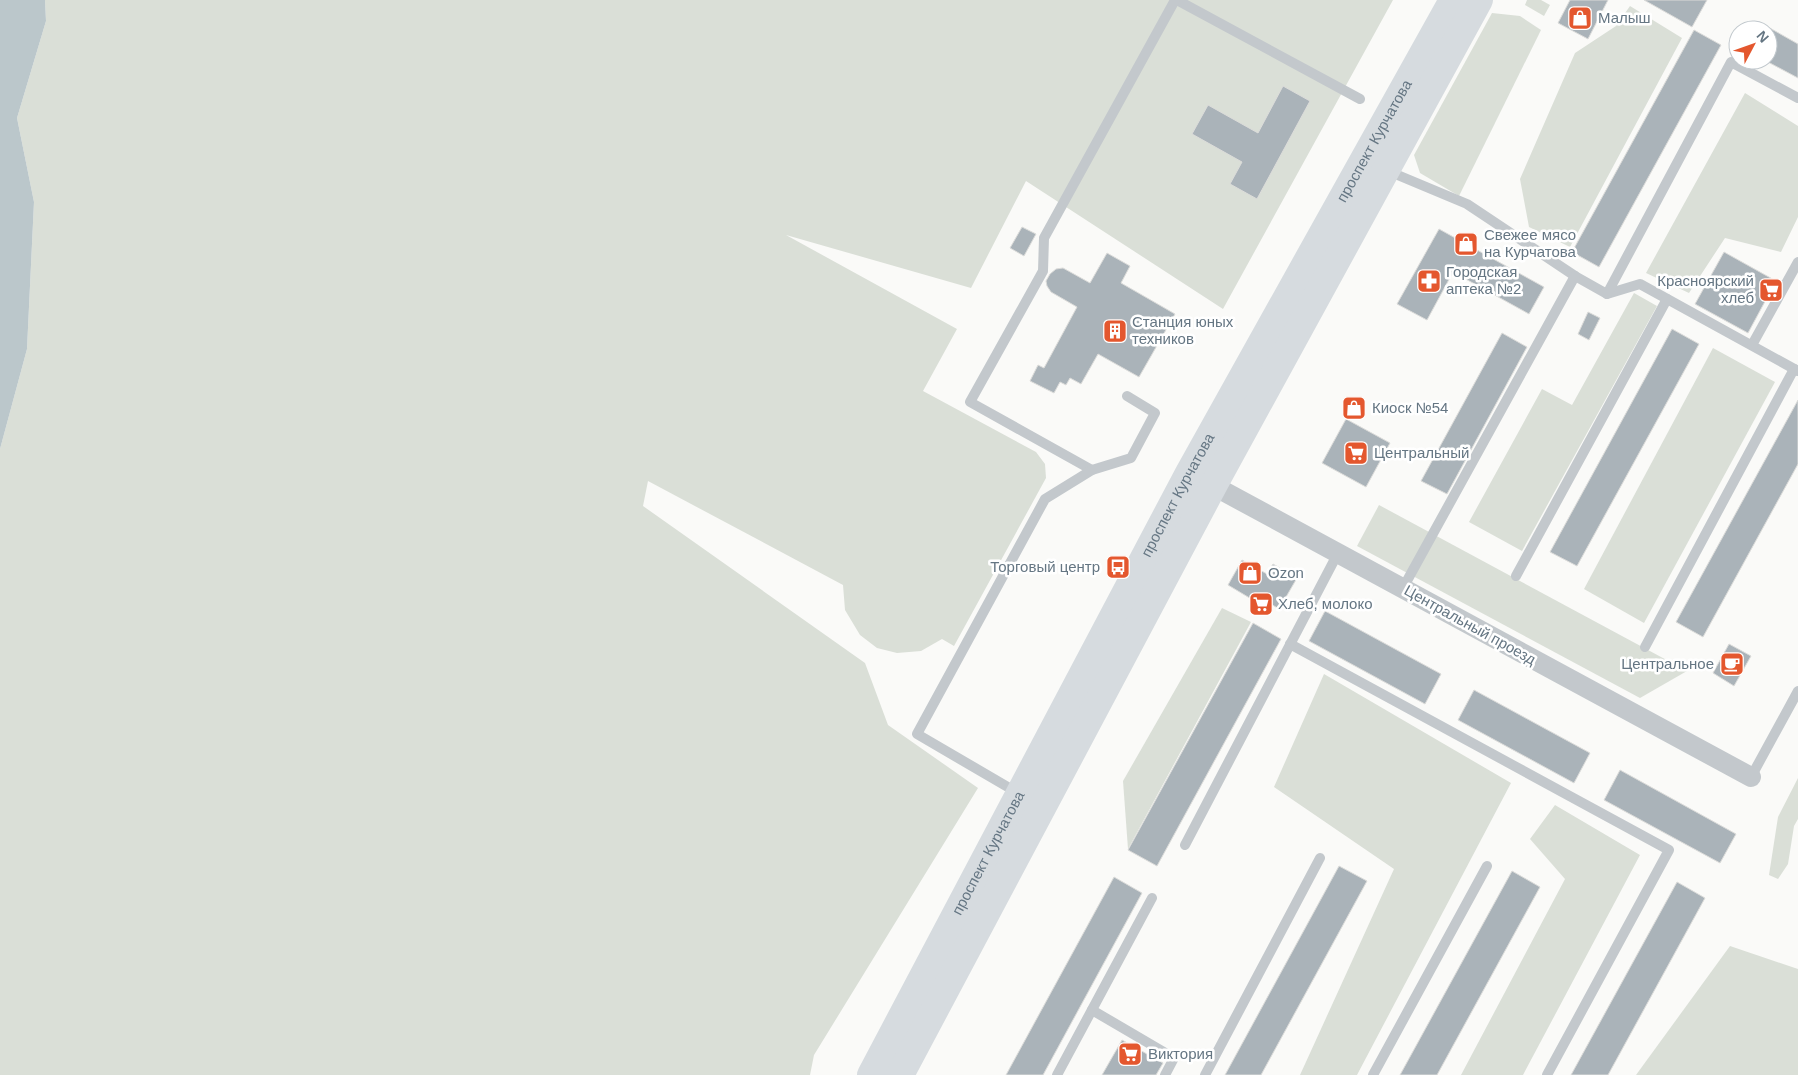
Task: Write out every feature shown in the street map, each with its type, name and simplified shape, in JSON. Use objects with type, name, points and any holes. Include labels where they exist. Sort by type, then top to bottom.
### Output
[{"type":"main road","name":"проспект Курчатова","points":[[871,1075],[1189,473],[1453,0]]},
{"type":"main road","name":"проспект Курчатова","points":[[900,1075],[1214,486],[1479,0]]},
{"type":"street","name":"Центральный проезд","points":[[1189,473],[1750,778]]},
{"type":"lane","points":[[1092,470],[970,402],[1043,271],[1044,238],[1176,0],[1360,99]]},
{"type":"lane","points":[[1607,294],[1731,62],[1798,98]]},
{"type":"lane","points":[[1387,170],[1466,204],[1575,276],[1607,294],[1640,284],[1796,370],[1645,647]]},
{"type":"lane","points":[[1752,345],[1798,262]]},
{"type":"lane","points":[[1403,588],[1575,276]]},
{"type":"lane","points":[[1516,576],[1667,299]]},
{"type":"lane","points":[[1019,794],[917,734],[1045,498],[1092,470],[1131,458],[1155,413],[1127,396]]},
{"type":"lane","points":[[1185,845],[1338,553]]},
{"type":"lane","points":[[1290,644],[1669,850],[1547,1075]]},
{"type":"lane","points":[[1750,778],[1798,690]]},
{"type":"lane","points":[[1205,1075],[1320,858]]},
{"type":"lane","points":[[1374,1075],[1487,866]]},
{"type":"lane","points":[[1057,1075],[1152,898]]},
{"type":"lane","points":[[1092,1010],[1174,1058],[1165,1075]]},
{"type":"shaded area","points":[[0,0],[45,0],[46,21],[17,118],[34,202],[27,349],[0,449]]},
{"type":"shaded area","points":[[45,0],[1393,0],[1223,309],[1026,181],[971,288],[786,235],[957,329],[923,391],[1036,452],[1045,464],[1046,478],[954,646],[942,639],[921,651],[897,653],[877,648],[860,635],[845,610],[843,585],[648,481],[643,506],[865,663],[888,725],[978,788],[814,1055],[810,1075],[0,1075],[0,449],[27,349],[34,202],[17,118],[46,21]]},
{"type":"shaded area","points":[[1527,0],[1541,0],[1550,5],[1544,16],[1525,5]]},
{"type":"shaded area","points":[[1630,6],[1682,38],[1570,247],[1529,227],[1520,179],[1575,53],[1616,26]]},
{"type":"shaded area","points":[[1492,13],[1520,16],[1541,30],[1459,196],[1420,173],[1414,155]]},
{"type":"shaded area","points":[[1745,93],[1798,126],[1798,217],[1781,252],[1725,238],[1689,293],[1646,273]]},
{"type":"shaded area","points":[[1634,293],[1657,306],[1522,551],[1469,522],[1542,389],[1572,405]]},
{"type":"shaded area","points":[[1713,348],[1775,382],[1644,623],[1584,589]]},
{"type":"shaded area","points":[[1379,505],[1687,671],[1640,698],[1357,546]]},
{"type":"shaded area","points":[[1222,608],[1251,622],[1128,849],[1123,781]]},
{"type":"shaded area","points":[[1324,674],[1511,783],[1357,1075],[1300,1075],[1394,869],[1274,787]]},
{"type":"shaded area","points":[[1798,778],[1798,819],[1794,826],[1788,864],[1778,879],[1769,875],[1778,817]]},
{"type":"shaded area","points":[[1555,805],[1640,855],[1523,1075],[1461,1075],[1565,879],[1530,839]]},
{"type":"shaded area","points":[[1730,946],[1798,969],[1798,1075],[1636,1075]]},
{"type":"building","name":"Малыш","points":[[1570,0],[1608,0],[1588,39],[1558,23]]},
{"type":"building","points":[[1644,0],[1707,0],[1692,27]]},
{"type":"building","points":[[1694,30],[1721,45],[1599,267],[1572,252]]},
{"type":"building","points":[[1778,33],[1798,44],[1798,78],[1778,67]]},
{"type":"building","points":[[1283,86],[1310,101],[1257,199],[1230,184],[1242,162],[1192,134],[1208,105],[1258,133]]},
{"type":"building","points":[[1022,227],[1036,234],[1024,256],[1010,248]]},
{"type":"building","points":[[1439,229],[1544,287],[1529,314],[1453,272],[1427,320],[1397,304]]},
{"type":"building","points":[[1724,252],[1776,281],[1748,333],[1695,304]]},
{"type":"building","name":"Станция юных техников","points":[[1107,253],[1130,266],[1121,283],[1175,314],[1139,377],[1098,354],[1081,384],[1070,378],[1066,385],[1060,382],[1054,393],[1030,381],[1038,365],[1044,368],[1077,307],[1051,292],[1046,281],[1056,269],[1063,268],[1090,283]]},
{"type":"building","points":[[1588,312],[1600,318],[1589,340],[1578,334]]},
{"type":"building","points":[[1672,329],[1699,344],[1577,566],[1550,552]]},
{"type":"building","points":[[1502,333],[1527,347],[1447,494],[1421,481]]},
{"type":"building","points":[[1798,400],[1798,464],[1703,637],[1676,622]]},
{"type":"building","name":"Центральный","points":[[1346,419],[1390,443],[1366,487],[1322,463]]},
{"type":"building","points":[[1242,560],[1267,574],[1273,564],[1297,578],[1279,609],[1271,604],[1268,609],[1228,585]]},
{"type":"building","points":[[1325,611],[1441,674],[1425,704],[1309,641]]},
{"type":"building","points":[[1253,623],[1281,639],[1157,866],[1128,850]]},
{"type":"building","name":"Центральное","points":[[1729,644],[1751,656],[1734,686],[1713,673]]},
{"type":"building","points":[[1474,690],[1590,753],[1574,783],[1458,720]]},
{"type":"building","points":[[1620,770],[1736,834],[1720,863],[1604,800]]},
{"type":"building","points":[[1339,866],[1367,881],[1261,1075],[1225,1075]]},
{"type":"building","points":[[1512,871],[1540,887],[1437,1075],[1400,1075]]},
{"type":"building","points":[[1114,877],[1142,893],[1043,1075],[1006,1075]]},
{"type":"building","points":[[1677,882],[1705,898],[1608,1075],[1571,1075]]},
{"type":"building","name":"Виктория","points":[[1122,1040],[1163,1063],[1156,1075],[1102,1075]]},
{"type":"place","name":"Малыш","points":[[1580,18]]},
{"type":"place","name":"Свежее мясо на Курчатова","points":[[1466,244]]},
{"type":"place","name":"Городская аптека №2","points":[[1429,281]]},
{"type":"place","name":"Красноярский хлеб","points":[[1771,290]]},
{"type":"place","name":"Станция юных техников","points":[[1115,331]]},
{"type":"place","name":"Киоск №54","points":[[1354,408]]},
{"type":"place","name":"Центральный","points":[[1356,453]]},
{"type":"place","name":"Торговый центр","points":[[1118,567]]},
{"type":"place","name":"Ozon","points":[[1250,573]]},
{"type":"place","name":"Хлеб, молоко","points":[[1261,604]]},
{"type":"place","name":"Центральное","points":[[1732,664]]},
{"type":"place","name":"Виктория","points":[[1130,1054]]}]
